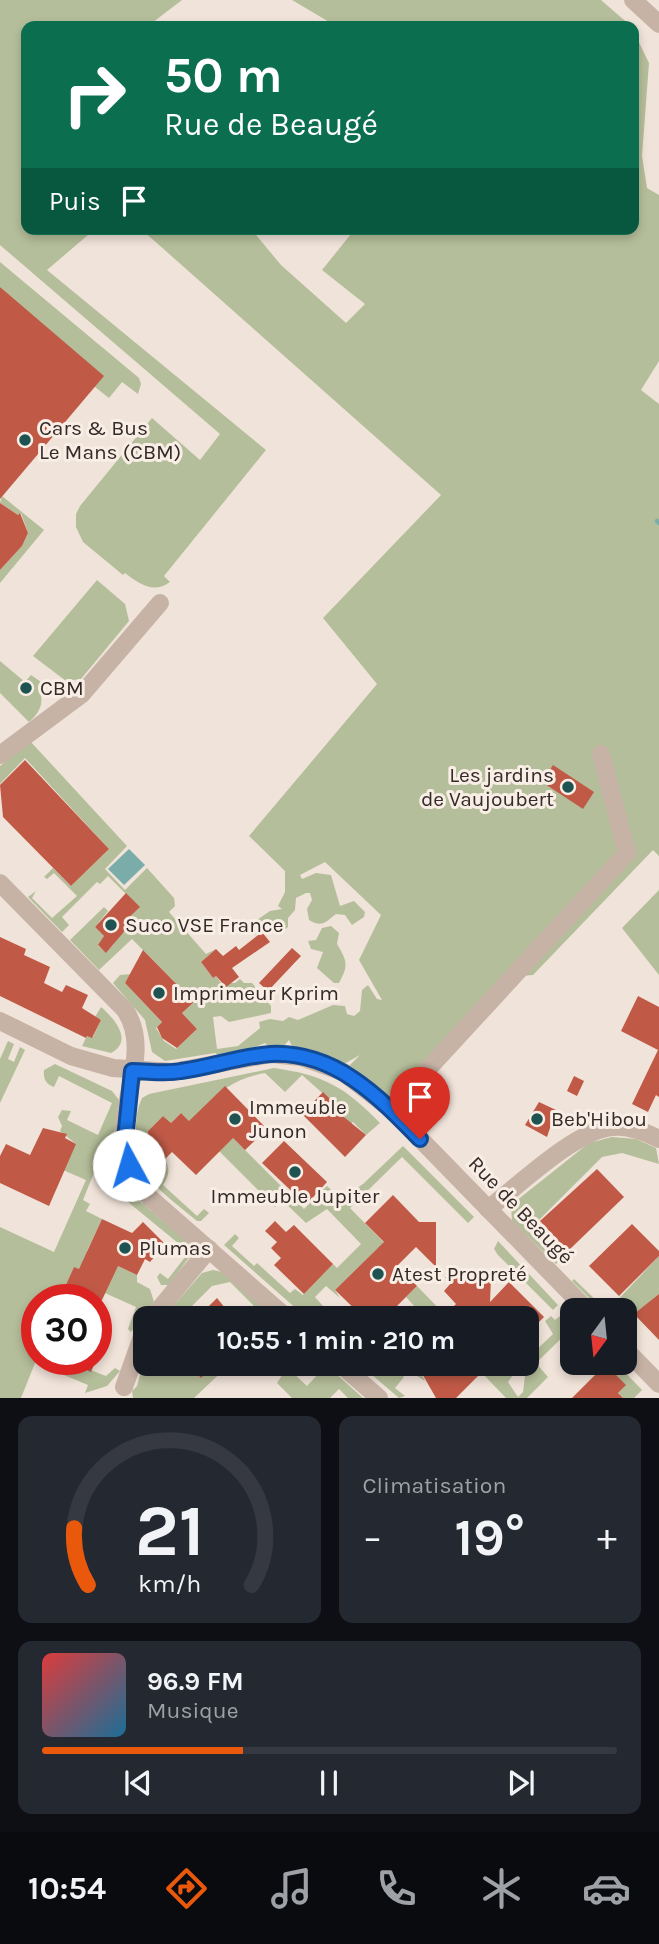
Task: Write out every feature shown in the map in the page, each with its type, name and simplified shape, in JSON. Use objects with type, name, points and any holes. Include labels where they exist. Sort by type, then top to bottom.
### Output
[{"type":"street","points":[[633,0],[659,24]]},
{"type":"street","points":[[0,755],[82,694],[160,603]]},
{"type":"street","points":[[391,1109],[627,853],[601,754]]},
{"type":"street","points":[[0,883],[125,1010],[134,1024],[138,1038],[124,1149],[129,1165],[150,1198],[273,1306]]},
{"type":"street","name":"Rue de Beaugé","points":[[0,1021],[71,1056],[132,1071],[183,1071],[271,1054],[301,1057],[343,1072],[391,1109],[575,1298]]},
{"type":"street","points":[[488,1209],[585,1133],[613,1126],[640,1130],[659,1139]]},
{"type":"street","points":[[162,1306],[209,1249]]},
{"type":"street","points":[[637,1361],[659,1384]]},
{"type":"street","points":[[124,1387],[133,1362]]},
{"type":"street","points":[[354,1376],[379,1398]]},
{"type":"green space","points":[[0,0],[182,0],[155,21],[21,21],[21,235],[88,235],[47,270],[266,450],[164,576],[170,582],[164,586],[147,586],[125,573],[123,575],[83,542],[76,527],[76,514],[152,418],[200,460],[220,434],[0,245]]},
{"type":"green space","points":[[292,0],[601,0],[625,21],[328,21]]},
{"type":"green space","points":[[639,42],[649,63],[642,156],[647,188],[659,195],[659,361],[641,390],[659,404],[659,856],[653,850],[533,975],[510,977],[391,1109],[343,1072],[360,1055],[344,1064],[295,1052],[289,1040],[282,1048],[271,1049],[265,1043],[225,1059],[215,1053],[165,1061],[152,1052],[145,1020],[113,983],[120,975],[130,974],[125,983],[162,1022],[156,1028],[164,1041],[176,1049],[197,1029],[182,1013],[194,1002],[144,951],[135,967],[143,950],[132,939],[99,970],[70,940],[104,907],[108,911],[95,927],[104,936],[98,946],[106,952],[114,944],[107,937],[119,936],[128,928],[123,923],[139,907],[108,876],[100,884],[97,882],[62,917],[69,925],[62,932],[28,897],[36,891],[32,898],[52,918],[77,896],[54,873],[47,879],[44,877],[53,868],[71,886],[109,849],[25,758],[0,784],[0,766],[30,741],[127,846],[105,869],[125,890],[147,868],[174,898],[175,906],[169,912],[206,954],[216,949],[201,962],[213,978],[216,976],[221,983],[235,983],[240,979],[244,983],[252,983],[271,1006],[271,1013],[229,1022],[221,1016],[213,1017],[217,1049],[238,1046],[260,1028],[259,1022],[270,1019],[283,1021],[289,1017],[298,1020],[333,1005],[345,1006],[347,1014],[354,1016],[360,1011],[362,990],[368,985],[377,999],[382,1000],[359,960],[381,915],[325,862],[300,875],[302,879],[316,873],[331,875],[340,906],[354,901],[365,912],[364,917],[352,925],[345,915],[336,914],[318,924],[309,920],[307,909],[312,900],[310,893],[306,893],[296,898],[295,910],[288,918],[288,927],[283,931],[253,935],[251,924],[270,911],[282,909],[278,906],[285,892],[285,871],[249,836],[377,684],[323,618],[441,495],[148,235],[256,235],[281,265],[346,323],[365,304],[322,270],[350,235],[639,235]]},
{"type":"green space","points":[[0,262],[139,378],[141,384],[138,394],[122,382],[109,398],[95,387],[0,287]]},
{"type":"green space","points":[[2,496],[44,530],[0,583],[0,570],[22,546],[28,533],[21,513],[18,515],[0,503]]},
{"type":"green space","points":[[97,580],[125,604],[129,621],[81,679],[66,681],[33,656]]},
{"type":"green space","points":[[0,661],[25,682],[31,675],[41,682],[38,686],[41,706],[29,722],[0,693]]},
{"type":"green space","points":[[659,890],[659,975],[622,928]]},
{"type":"green space","points":[[331,926],[339,933],[337,944],[346,963],[339,983],[334,983],[317,968],[323,952],[311,949],[308,941],[316,940],[322,928]]},
{"type":"green space","points":[[101,1007],[120,1030],[121,1042],[111,1053],[82,1046],[87,1036],[93,1037],[101,1020],[95,1017]]},
{"type":"green space","points":[[8,1041],[14,1044],[8,1059],[14,1062],[20,1047],[25,1050],[0,1103],[0,1059]]},
{"type":"green space","points":[[55,1064],[112,1091],[119,1100],[113,1140],[116,1156],[97,1165],[83,1200],[90,1204],[86,1211],[102,1219],[87,1251],[137,1275],[137,1282],[150,1289],[154,1302],[151,1306],[134,1306],[112,1296],[112,1284],[94,1284],[74,1267],[66,1284],[21,1284],[21,1375],[30,1375],[21,1398],[0,1398],[0,1227],[54,1252],[86,1180],[63,1170],[76,1144],[60,1131],[62,1126],[58,1117],[62,1110],[71,1111],[67,1120],[98,1135],[112,1103],[59,1076],[54,1087],[45,1079],[44,1070]]},
{"type":"green space","points":[[274,1068],[307,1074],[333,1085],[356,1100],[380,1123],[366,1135],[353,1122],[350,1125],[334,1109],[337,1106],[302,1075],[285,1092],[265,1073],[246,1078],[224,1089],[203,1108],[304,1209],[327,1186],[341,1199],[363,1184],[403,1146],[474,1217],[468,1223],[402,1157],[350,1208],[397,1256],[378,1248],[335,1290],[340,1298],[326,1286],[315,1297],[323,1306],[293,1306],[224,1245],[235,1234],[239,1238],[232,1246],[254,1266],[257,1263],[290,1293],[295,1289],[303,1295],[333,1264],[337,1268],[361,1244],[327,1209],[306,1223],[282,1200],[275,1207],[181,1113],[171,1123],[163,1116],[148,1131],[149,1147],[153,1147],[162,1156],[167,1165],[168,1174],[163,1185],[197,1216],[204,1209],[209,1213],[201,1221],[197,1221],[157,1186],[146,1173],[142,1163],[136,1141],[137,1118],[142,1098],[149,1094]]},
{"type":"green space","points":[[612,1137],[636,1139],[656,1148],[659,1164],[622,1153],[602,1157],[528,1231],[558,1262],[556,1264],[512,1221],[511,1205],[589,1143]]},
{"type":"green space","points":[[128,1195],[134,1196],[193,1247],[193,1252],[169,1285],[161,1285],[157,1277],[160,1273],[168,1279],[189,1252],[128,1202]]},
{"type":"green space","points":[[498,1241],[558,1305],[553,1310],[498,1255],[494,1249]]},
{"type":"green space","points":[[659,1256],[659,1294],[637,1313],[637,1298],[620,1298]]},
{"type":"green space","points":[[213,1270],[222,1272],[262,1306],[254,1306],[230,1282],[212,1286],[192,1306],[173,1306],[202,1273]]},
{"type":"green space","points":[[574,1279],[594,1298],[589,1298],[572,1281]]},
{"type":"green space","points":[[417,1286],[436,1306],[414,1306],[406,1297]]},
{"type":"green space","points":[[133,1315],[133,1329],[131,1332],[128,1329]]},
{"type":"green space","points":[[551,1316],[555,1320],[560,1316],[560,1340],[539,1360],[539,1347],[553,1334],[545,1321]]},
{"type":"green space","points":[[539,1366],[548,1377],[527,1398],[506,1398],[485,1376],[512,1376],[508,1382],[518,1397],[523,1392],[525,1376],[539,1376]]},
{"type":"green space","points":[[115,1368],[120,1371],[107,1386],[85,1393],[88,1385],[64,1375],[106,1376],[112,1375]]},
{"type":"green space","points":[[140,1376],[217,1376],[194,1398],[133,1398],[132,1391],[137,1386]]},
{"type":"green space","points":[[282,1376],[296,1376],[307,1386],[316,1376],[338,1376],[363,1398],[348,1398],[339,1389],[330,1398],[292,1398],[277,1383]]},
{"type":"green space","points":[[373,1376],[403,1376],[395,1388],[405,1396],[399,1398]]},
{"type":"green space","points":[[616,1376],[629,1376],[642,1390],[634,1398],[623,1398],[618,1393],[625,1385]]},
{"type":"water","points":[[129,849],[145,865],[124,885],[108,869]]},
{"type":"building","name":"Cars & Bus Le Mans (CBM)","points":[[0,287],[104,376],[0,499]]},
{"type":"building","name":"Cars & Bus Le Mans (CBM)","points":[[0,503],[18,515],[20,513],[28,533],[22,546],[0,570]]},
{"type":"building","points":[[25,760],[109,849],[71,886],[3,817],[0,785]]},
{"type":"building","name":"Les jardins de Vaujoubert","points":[[553,765],[594,792],[583,809],[542,782]]},
{"type":"building","name":"Suco VSE France","points":[[126,893],[140,907],[123,923],[128,927],[106,953],[98,945],[104,936],[95,927]]},
{"type":"building","points":[[262,932],[270,942],[232,968],[239,977],[226,987],[216,976],[213,978],[201,962],[216,949],[223,956],[236,946],[239,950]]},
{"type":"building","points":[[0,937],[26,949],[24,955],[50,967],[44,983],[62,992],[66,985],[88,995],[82,1008],[101,1020],[92,1038],[86,1038],[0,996]]},
{"type":"building","points":[[292,948],[301,956],[268,991],[259,983]]},
{"type":"building","name":"Imprimeur Kprim","points":[[143,950],[194,1002],[182,1013],[197,1029],[177,1048],[162,1038],[157,1027],[162,1022],[125,983]]},
{"type":"building","points":[[638,996],[659,1007],[659,1097],[656,1095],[648,1112],[632,1104],[658,1050],[621,1031]]},
{"type":"building","points":[[574,1076],[584,1081],[577,1096],[567,1091]]},
{"type":"building","points":[[225,1086],[267,1129],[245,1150],[233,1138],[196,1175],[172,1152],[165,1159],[153,1147],[149,1148],[148,1131],[163,1116],[171,1123],[181,1113],[189,1121]]},
{"type":"building","points":[[323,1092],[337,1106],[334,1109],[366,1135],[345,1157],[302,1114]]},
{"type":"building","name":"Beb'Hibou","points":[[539,1102],[556,1110],[547,1137],[525,1125]]},
{"type":"building","points":[[43,1128],[67,1134],[65,1138],[76,1144],[49,1206],[0,1183],[0,1156],[6,1144],[30,1155]]},
{"type":"building","name":"Immeuble Jupiter","points":[[284,1141],[327,1182],[306,1205],[262,1163]]},
{"type":"building","points":[[597,1169],[624,1197],[568,1251],[540,1221]]},
{"type":"building","points":[[393,1195],[419,1222],[436,1222],[436,1267],[416,1247],[397,1266],[417,1286],[397,1306],[352,1306],[335,1290],[384,1242],[365,1223]]},
{"type":"building","name":"Plumas","points":[[102,1219],[132,1233],[143,1222],[165,1244],[150,1262],[145,1259],[137,1275],[118,1266],[110,1284],[66,1284],[74,1267],[79,1269]]},
{"type":"building","points":[[275,1221],[286,1232],[294,1225],[333,1264],[304,1294],[274,1265],[281,1258],[271,1248],[277,1242],[265,1231]]},
{"type":"building","points":[[632,1224],[659,1251],[659,1256],[619,1296],[589,1266]]},
{"type":"building","points":[[445,1277],[491,1278],[490,1302],[509,1282],[533,1306],[454,1306],[456,1304],[444,1291],[451,1283]]},
{"type":"building","points":[[659,1294],[659,1340],[637,1317],[637,1312]]},
{"type":"building","points":[[217,1298],[223,1306],[209,1306]]},
{"type":"building","points":[[423,1376],[478,1376],[456,1398],[436,1398]]},
{"type":"building","points":[[594,1376],[617,1376],[626,1385],[618,1393],[623,1398],[572,1398]]},
{"type":"place","name":"Cars & Bus Le Mans (CBM)","points":[[25,440]]},
{"type":"place","name":"CBM","points":[[26,688]]},
{"type":"place","name":"Les jardins de Vaujoubert","points":[[568,787]]},
{"type":"place","name":"Suco VSE France","points":[[111,925]]},
{"type":"place","name":"Imprimeur Kprim","points":[[159,993]]},
{"type":"place","name":"Immeuble Junon","points":[[235,1119]]},
{"type":"place","name":"Beb'Hibou","points":[[537,1119]]},
{"type":"place","name":"Immeuble Jupiter","points":[[295,1172]]},
{"type":"place","name":"Plumas","points":[[125,1248]]},
{"type":"place","name":"Atest Propreté","points":[[378,1274]]},
{"type":"route","points":[[129,1165],[124,1149],[132,1071],[183,1071],[271,1054],[301,1057],[343,1072],[369,1089],[420,1139]]}]
